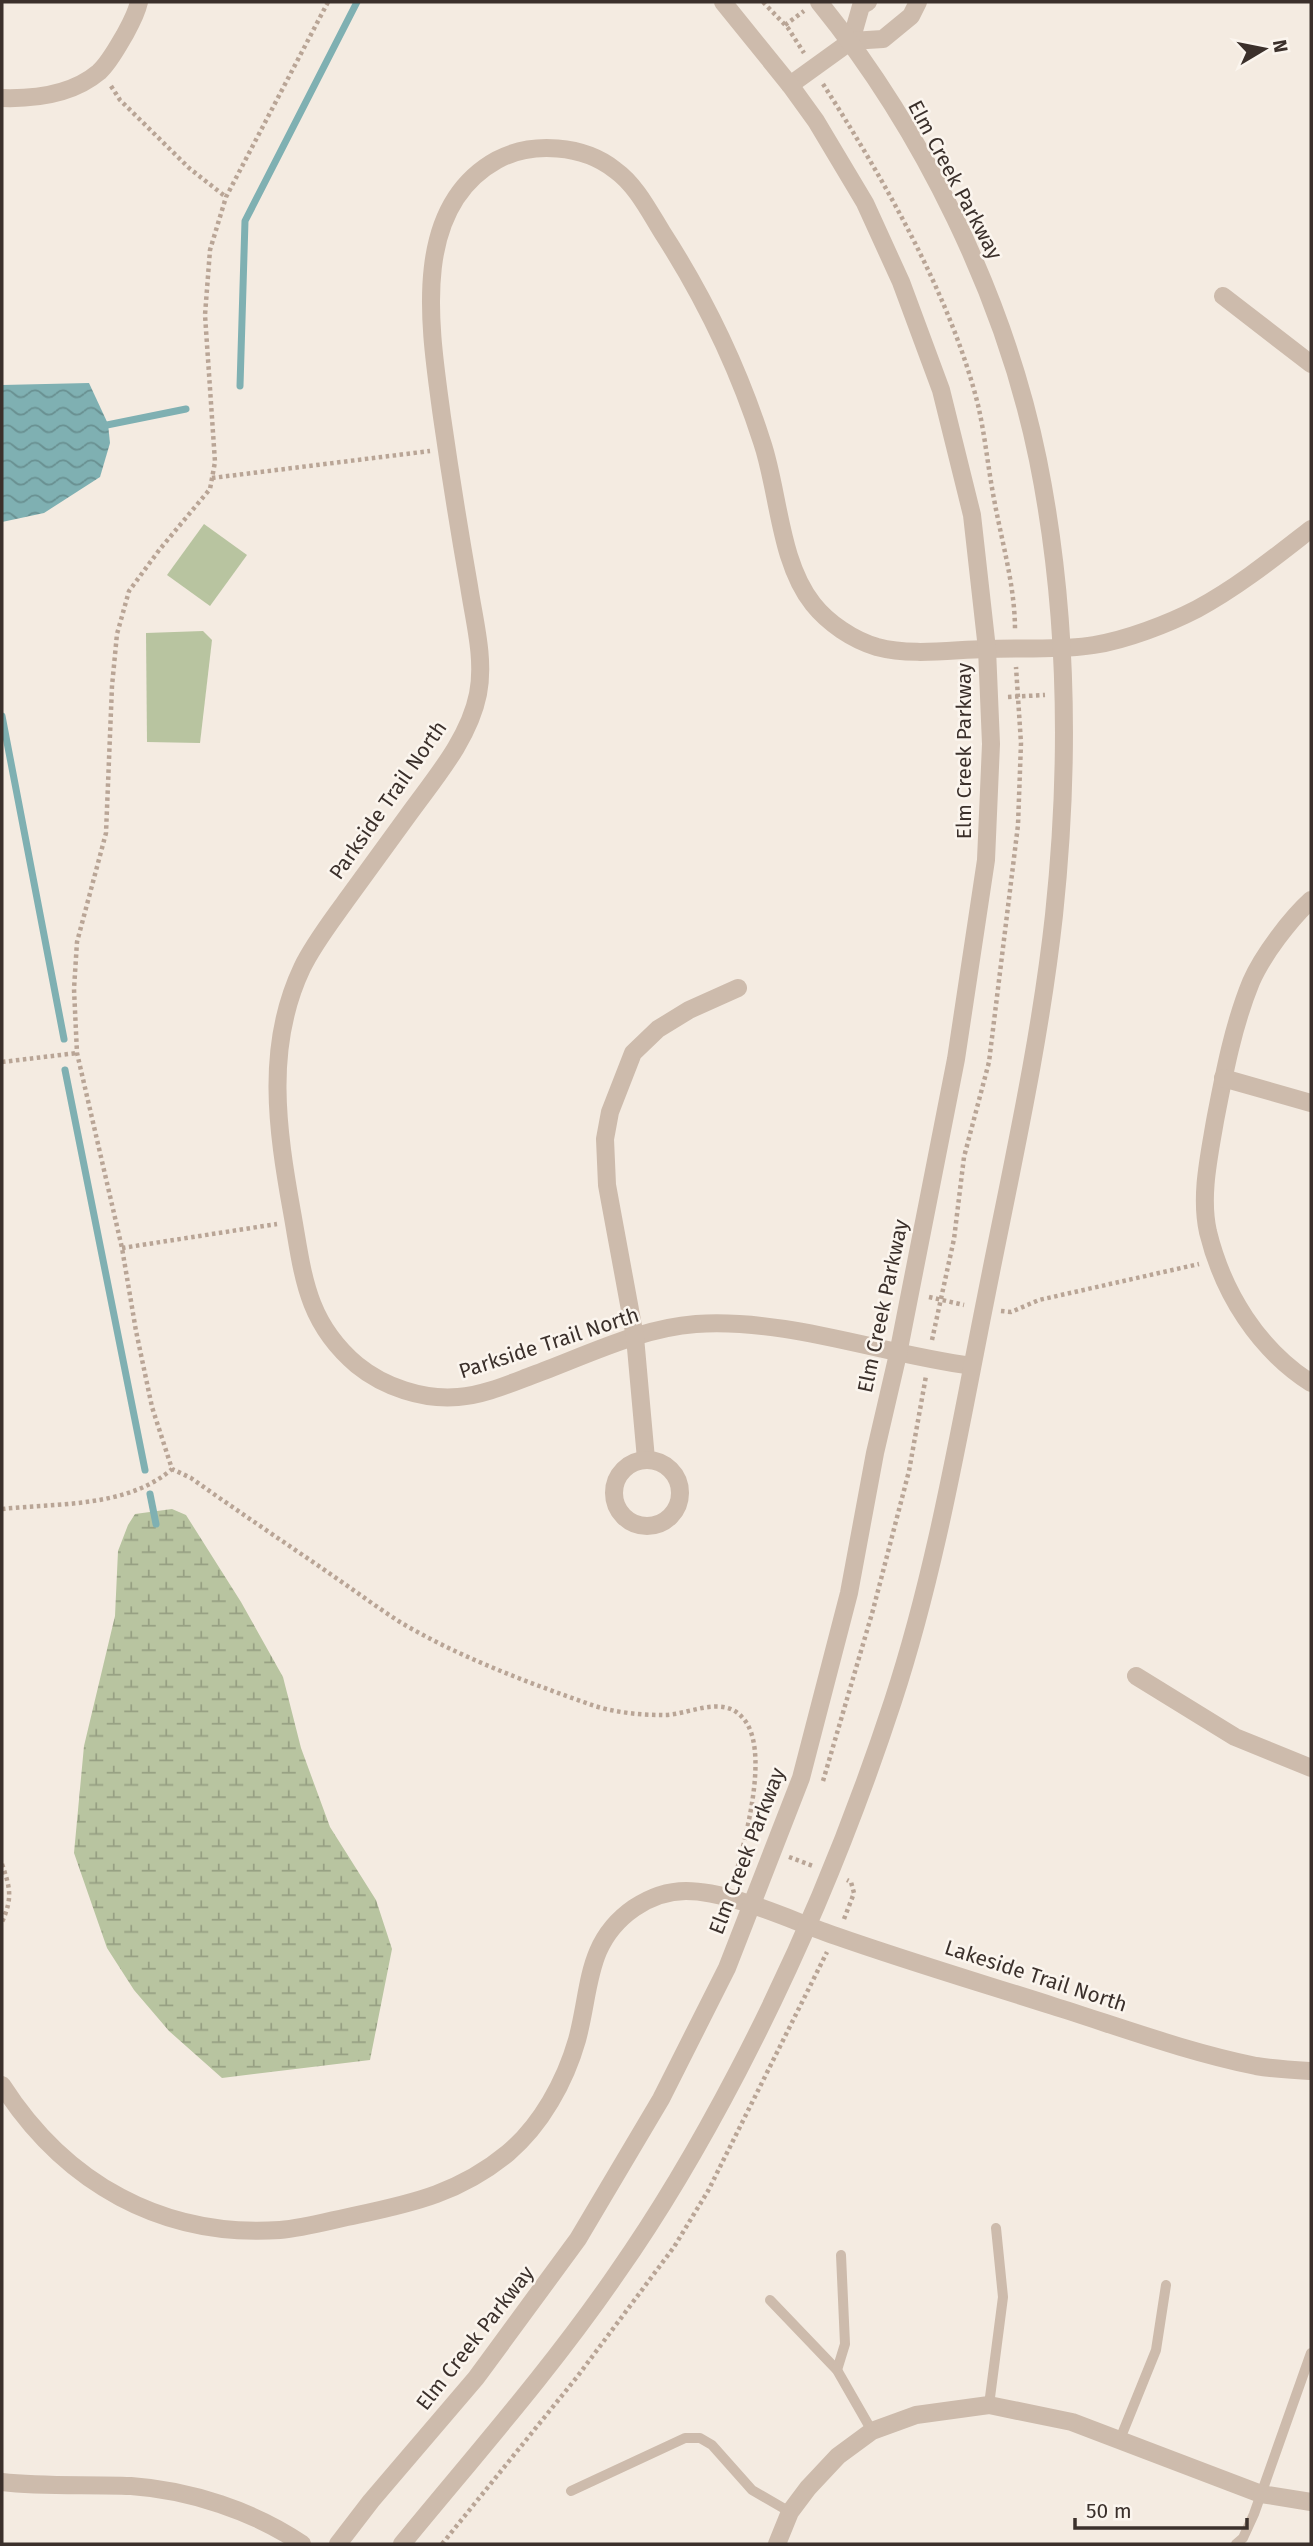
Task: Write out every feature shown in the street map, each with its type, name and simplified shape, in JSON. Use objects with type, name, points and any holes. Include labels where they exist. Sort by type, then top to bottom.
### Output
[{"type":"street","points":[[2,99],[29,99],[63,90],[101,71],[118,46],[139,2]]},
{"type":"street","name":"Elm Creek Parkway","points":[[338,2544],[371,2501],[476,2378],[578,2239],[661,2099],[727,1968],[801,1778],[849,1593],[874,1453],[898,1354],[956,1059],[986,860],[991,744],[987,649],[972,515],[941,390],[901,282],[865,203],[816,121],[723,2]]},
{"type":"street","name":"Elm Creek Parkway","points":[[402,2544],[557,2356],[619,2271],[672,2187],[736,2076],[809,1926],[831,1873],[898,1684],[938,1534],[1028,1083],[1054,915],[1064,745],[1063,647],[1051,537],[1037,455],[1015,374],[988,296],[954,218],[914,143],[851,41],[819,2]]},
{"type":"street","points":[[851,41],[861,6],[868,2]]},
{"type":"street","points":[[790,85],[851,41],[883,39],[911,16],[918,2]]},
{"type":"street","name":"Parkside Trail North","points":[[972,1366],[928,1360],[791,1330],[739,1323],[686,1325],[635,1337],[495,1389],[456,1397],[422,1394],[391,1387],[359,1367],[316,1317],[306,1285],[280,1146],[277,1054],[286,1008],[304,964],[329,924],[450,757],[468,724],[479,690],[479,649],[446,449],[430,326],[430,284],[439,240],[454,200],[473,178],[500,159],[528,150],[558,148],[589,155],[615,169],[637,193],[688,272],[732,358],[765,448],[795,573],[814,606],[844,632],[876,646],[918,652],[987,649]]},
{"type":"street","points":[[1223,296],[1311,364]]},
{"type":"street","points":[[987,649],[1096,645],[1149,629],[1194,611],[1255,573],[1311,529]]},
{"type":"street","points":[[1311,900],[1278,939],[1252,979],[1236,1024],[1223,1078],[1205,1178],[1208,1230],[1216,1260],[1239,1308],[1263,1343],[1311,1383]]},
{"type":"street","points":[[646,1459],[635,1337],[607,1185],[605,1139],[610,1112],[633,1053],[658,1030],[689,1010],[738,988]]},
{"type":"street","points":[[1223,1078],[1311,1102]]},
{"type":"street","points":[[1136,1676],[1236,1737],[1311,1768]]},
{"type":"street","name":"Lakeside Trail North","points":[[2,2085],[34,2131],[89,2180],[132,2203],[173,2219],[216,2229],[284,2230],[419,2202],[458,2185],[509,2152],[550,2103],[565,2073],[577,2040],[588,1980],[601,1942],[620,1918],[645,1901],[685,1891],[717,1895],[1191,2050],[1259,2067],[1311,2071]]},
{"type":"street","points":[[777,2544],[790,2512],[808,2488],[838,2456],[872,2431],[916,2415],[989,2405],[1072,2422],[1261,2494],[1311,2502]]},
{"type":"street","points":[[2,2482],[133,2486],[182,2494],[239,2511],[276,2527],[302,2544]]},
{"type":"lane","points":[[989,2405],[1003,2297],[996,2228]]},
{"type":"lane","points":[[837,2370],[845,2344],[841,2255]]},
{"type":"lane","points":[[1120,2439],[1156,2350],[1166,2285]]},
{"type":"lane","points":[[770,2300],[837,2370],[872,2431]]},
{"type":"lane","points":[[1236,2544],[1243,2538],[1261,2494],[1311,2353]]},
{"type":"lane","points":[[571,2491],[685,2438],[700,2438],[712,2445],[752,2490],[790,2512]]},
{"type":"path","points":[[763,2],[788,28],[849,125],[939,294],[963,360],[978,405],[1015,603],[1021,743],[1018,825],[989,1062],[964,1157],[954,1239],[928,1360],[909,1471],[873,1610],[823,1781]]},
{"type":"path","points":[[101,71],[120,100],[189,168],[226,197]]},
{"type":"path","points":[[212,478],[446,449]]},
{"type":"path","points":[[989,699],[1063,695]]},
{"type":"path","points":[[2,1062],[76,1053]]},
{"type":"path","points":[[122,1248],[294,1221]]},
{"type":"path","points":[[940,1299],[1011,1312],[1039,1300],[1216,1260]]},
{"type":"path","points":[[2,1509],[63,1505],[111,1497],[150,1484],[172,1469]]},
{"type":"path","points":[[745,1839],[851,1882]]},
{"type":"path","points":[[792,1858],[797,1845]]},
{"type":"path","points":[[2,1864],[11,1889],[8,1908],[2,1922]]},
{"type":"green space","points":[[204,524],[247,555],[210,606],[167,575]]},
{"type":"green space","points":[[203,631],[212,640],[200,743],[147,742],[146,633]]},
{"type":"green space","points":[[172,1509],[186,1515],[241,1602],[283,1677],[301,1748],[330,1827],[376,1900],[392,1949],[370,2060],[222,2078],[169,2031],[134,1990],[107,1948],[74,1853],[84,1746],[115,1616],[118,1551],[135,1514]]},
{"type":"water","points":[[89,383],[108,424],[110,443],[100,477],[44,513],[2,522],[2,385]]},
{"type":"waterway","points":[[240,386],[245,221],[357,2]]},
{"type":"waterway","points":[[102,426],[186,409]]},
{"type":"waterway","points":[[2,716],[64,1039]]},
{"type":"waterway","points":[[65,1070],[145,1470]]},
{"type":"waterway","points":[[150,1494],[156,1524]]}]
